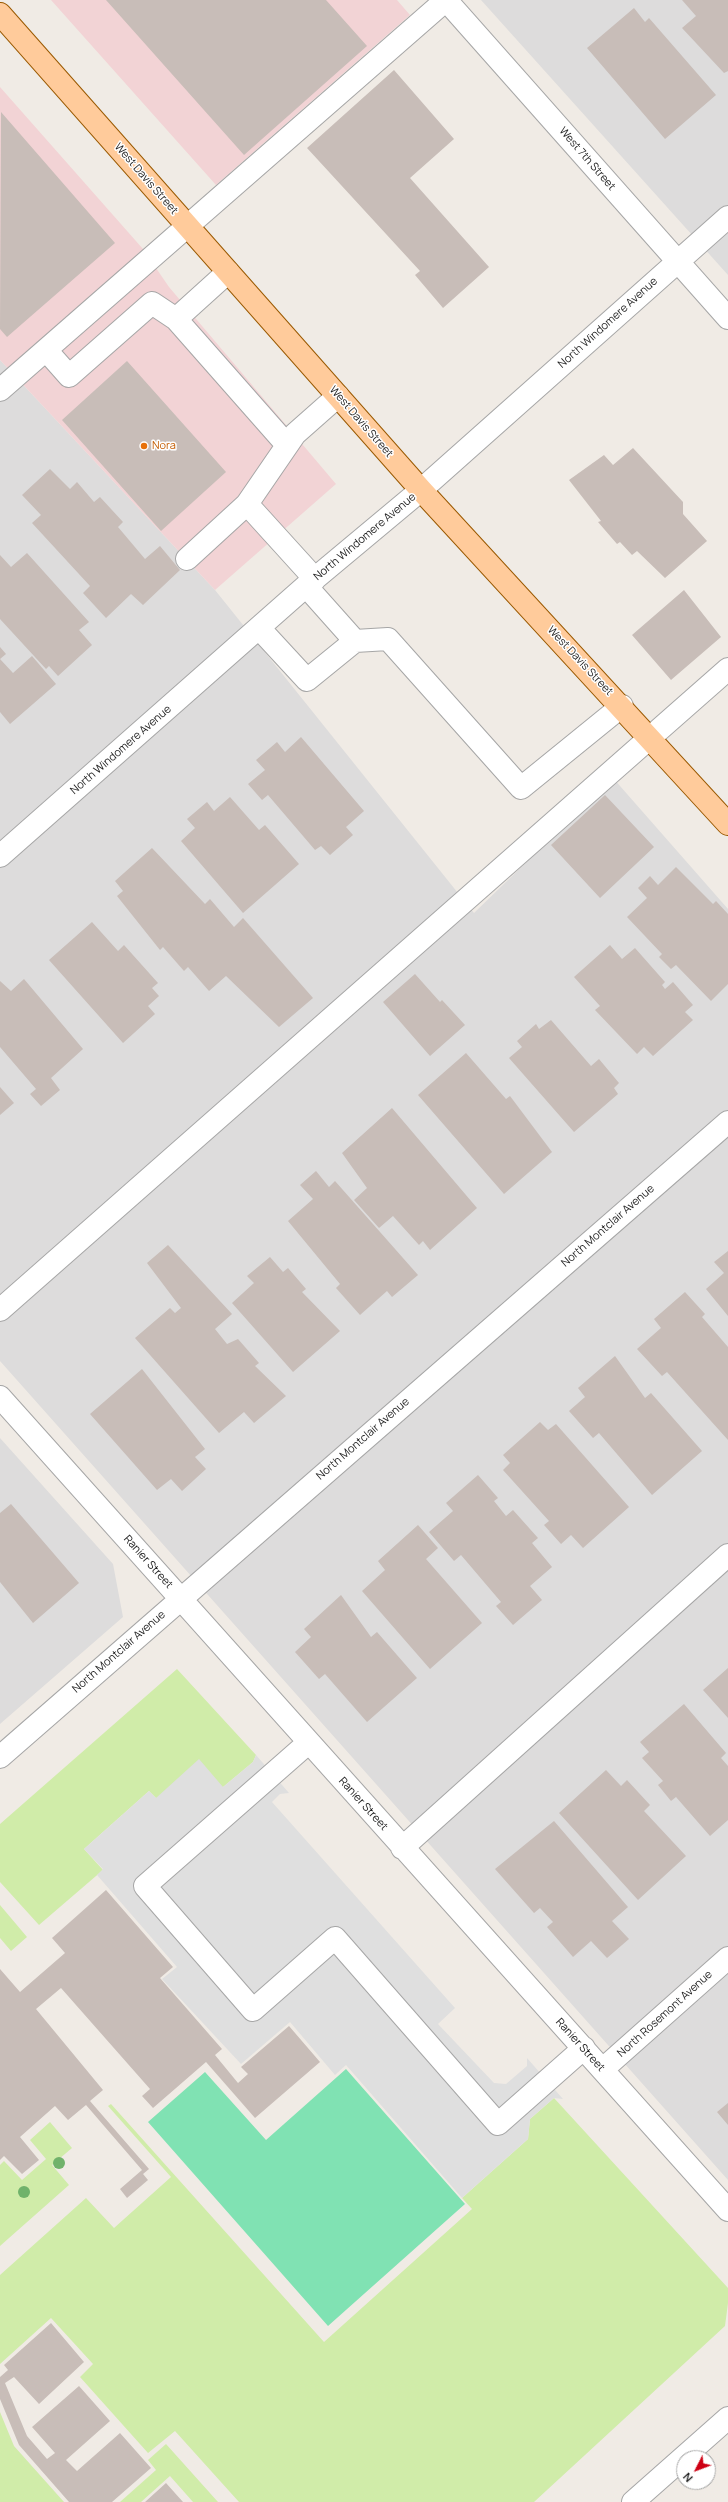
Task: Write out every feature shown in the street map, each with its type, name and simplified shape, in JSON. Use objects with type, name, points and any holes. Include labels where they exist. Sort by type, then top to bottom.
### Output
[{"type":"main road","name":"West Davis Street","points":[[0,14],[421,490],[622,706],[728,824]]},
{"type":"street","points":[[0,390],[446,0]]},
{"type":"street","name":"West 7th Street","points":[[446,0],[728,318]]},
{"type":"street","name":"North Windomere Avenue","points":[[0,856],[311,582],[421,490],[728,217]]},
{"type":"street","points":[[176,319],[228,272]]},
{"type":"street","points":[[46,350],[69,376],[152,303],[176,319],[287,445]]},
{"type":"street","points":[[187,559],[247,504],[296,434],[338,396]]},
{"type":"street","points":[[247,504],[311,582],[355,641]]},
{"type":"street","points":[[259,628],[307,680],[355,641],[388,639],[521,788],[622,706]]},
{"type":"street","points":[[0,1310],[728,669]]},
{"type":"street","name":"North Montclair Avenue","points":[[0,1757],[180,1598],[728,1122]]},
{"type":"street","name":"Ranier Street","points":[[0,1397],[402,1848],[603,2069],[728,2210]]},
{"type":"street","points":[[402,1848],[728,1555]]},
{"type":"street","points":[[308,1743],[145,1886],[254,2010],[335,1938],[498,2124],[584,2048]]},
{"type":"street","name":"North Rosemont Avenue","points":[[603,2069],[728,1958]]},
{"type":"street","points":[[633,2502],[728,2418]]},
{"type":"shaded area","points":[[51,0],[397,0],[410,15],[216,185]]},
{"type":"shaded area","points":[[481,0],[728,0],[728,275]]},
{"type":"shaded area","points":[[0,87],[143,249],[169,287],[336,484],[215,590],[0,360]]},
{"type":"shaded area","points":[[0,360],[215,590],[474,913],[613,778],[728,909],[728,2180],[0,1361]]},
{"type":"shaded area","points":[[0,1438],[113,1564],[123,1617],[0,1724]]},
{"type":"shaded area","points":[[256,1755],[289,1793],[280,1794],[272,1802],[455,2008],[438,2024],[494,2083],[506,2084],[527,2066],[527,2058],[563,2099],[554,2098],[530,2119],[528,2139],[462,2198],[346,2065],[335,2075],[290,2022],[241,2064],[162,1979],[177,1967],[97,1875],[103,1869],[84,1849],[149,1791],[156,1798],[199,1759],[223,1787],[253,1762]]},
{"type":"green space","points":[[177,1669],[256,1755],[253,1762],[223,1787],[156,1798],[149,1791],[84,1849],[103,1870],[39,1925],[0,1882],[0,1824]]},
{"type":"green space","points":[[0,1905],[27,1937],[11,1951],[0,1938]]},
{"type":"green space","points":[[346,2069],[465,2204],[328,2326],[148,2122],[205,2072],[266,2140]]},
{"type":"green space","points":[[554,2098],[728,2288],[728,2303],[725,2326],[534,2502],[239,2502],[175,2431],[148,2453],[80,2377],[93,2364],[51,2318],[0,2364],[0,2275],[86,2198],[114,2228],[171,2177],[108,2106],[111,2104],[324,2342],[472,2209],[462,2198],[528,2139],[530,2119]]},
{"type":"green space","points":[[50,2122],[72,2148],[52,2165],[69,2185],[0,2246],[0,2165],[4,2161],[22,2180],[46,2159],[30,2140]]},
{"type":"green space","points":[[0,2412],[14,2446],[64,2502],[0,2502]]},
{"type":"green space","points":[[166,2444],[218,2502],[193,2502],[170,2476],[141,2502],[120,2502],[156,2470],[148,2460]]},
{"type":"building","points":[[106,0],[326,0],[367,46],[244,155]]},
{"type":"building","points":[[682,0],[728,0],[728,71],[724,73],[682,28],[696,16]]},
{"type":"building","points":[[634,8],[645,22],[649,18],[716,95],[665,139],[587,48]]},
{"type":"building","points":[[394,70],[454,139],[410,178],[489,267],[443,308],[415,275],[420,271],[307,148]]},
{"type":"building","points":[[1,112],[115,243],[7,337],[0,329]]},
{"type":"building","name":"Nora","points":[[127,361],[226,472],[161,531],[62,420]]},
{"type":"building","points":[[633,448],[683,502],[683,514],[707,541],[665,578],[637,551],[632,555],[620,542],[617,544],[598,522],[601,521],[569,480],[604,455],[613,465]]},
{"type":"building","points":[[50,469],[70,489],[77,482],[94,502],[100,497],[123,522],[118,527],[145,559],[160,546],[180,570],[143,605],[131,594],[106,618],[83,593],[90,586],[32,523],[41,515],[22,495]]},
{"type":"building","points":[[27,553],[89,622],[79,630],[92,645],[58,676],[49,666],[46,669],[0,619],[0,555],[11,567]]},
{"type":"building","points":[[684,590],[721,637],[671,680],[632,635]]},
{"type":"building","points":[[0,647],[6,654],[0,659]]},
{"type":"building","points":[[32,656],[56,684],[10,724],[0,712],[0,659],[13,673]]},
{"type":"building","points":[[301,737],[364,811],[346,827],[353,835],[330,855],[321,846],[315,850],[268,795],[262,800],[248,784],[265,770],[256,760],[277,742],[285,752]]},
{"type":"building","points":[[605,795],[654,847],[600,898],[551,845]]},
{"type":"building","points":[[230,797],[259,830],[265,825],[299,864],[243,913],[181,841],[195,828],[187,819],[207,802],[214,811]]},
{"type":"building","points":[[152,848],[205,904],[210,899],[234,927],[243,918],[313,998],[279,1027],[226,976],[209,991],[188,967],[184,971],[163,947],[160,950],[117,896],[123,891],[115,881]]},
{"type":"building","points":[[676,867],[713,904],[716,901],[728,914],[728,984],[711,1001],[676,965],[671,969],[659,957],[662,954],[627,917],[647,898],[638,888],[650,876],[658,885]]},
{"type":"building","points":[[92,922],[118,951],[124,945],[158,983],[152,988],[159,996],[148,1006],[155,1014],[123,1043],[49,960]]},
{"type":"building","points":[[610,945],[622,959],[635,948],[665,982],[662,985],[665,989],[673,982],[693,1005],[685,1012],[693,1020],[653,1056],[644,1047],[637,1054],[595,1010],[600,1006],[574,977]]},
{"type":"building","points":[[415,974],[440,1002],[442,1000],[465,1025],[430,1056],[383,1002]]},
{"type":"building","points":[[24,979],[83,1049],[51,1078],[60,1090],[41,1106],[30,1094],[36,1089],[0,1047],[0,981],[11,991]]},
{"type":"building","points":[[551,1020],[591,1066],[599,1059],[619,1083],[614,1088],[618,1094],[574,1132],[509,1058],[522,1047],[517,1041],[536,1024],[539,1029]]},
{"type":"building","points":[[466,1053],[506,1099],[510,1096],[552,1152],[504,1194],[418,1095]]},
{"type":"building","points":[[0,1087],[14,1103],[0,1115]]},
{"type":"building","points":[[392,1108],[477,1208],[430,1250],[423,1241],[419,1245],[393,1216],[379,1228],[354,1200],[367,1188],[342,1153]]},
{"type":"building","points":[[316,1171],[329,1187],[335,1181],[418,1275],[392,1297],[387,1291],[360,1315],[336,1288],[340,1284],[288,1221],[313,1199],[300,1185]]},
{"type":"building","points":[[168,1245],[232,1314],[215,1329],[227,1344],[238,1339],[259,1363],[255,1366],[286,1396],[254,1423],[244,1412],[219,1433],[135,1338],[170,1308],[175,1313],[181,1308],[147,1263]]},
{"type":"building","points":[[728,1251],[728,1316],[706,1289],[724,1273],[714,1262]]},
{"type":"building","points":[[270,1257],[283,1272],[288,1268],[306,1289],[302,1292],[340,1331],[293,1372],[232,1303],[254,1283],[247,1276]]},
{"type":"building","points":[[685,1292],[705,1314],[702,1317],[728,1347],[728,1440],[667,1372],[662,1376],[637,1349],[661,1328],[654,1319]]},
{"type":"building","points":[[615,1356],[645,1398],[651,1393],[702,1451],[652,1495],[599,1433],[593,1438],[569,1411],[585,1397],[578,1388]]},
{"type":"building","points":[[142,1369],[205,1449],[195,1457],[206,1469],[182,1491],[171,1479],[157,1490],[90,1414]]},
{"type":"building","points":[[540,1422],[548,1430],[556,1424],[629,1507],[583,1548],[571,1535],[561,1544],[544,1525],[549,1521],[503,1470],[510,1463],[503,1455]]},
{"type":"building","points":[[478,1475],[498,1498],[494,1501],[506,1516],[513,1510],[538,1538],[532,1543],[552,1567],[530,1586],[542,1600],[513,1625],[496,1606],[501,1602],[461,1555],[454,1561],[429,1532],[453,1511],[446,1503]]},
{"type":"building","points":[[11,1504],[79,1583],[33,1623],[0,1582],[0,1513]]},
{"type":"building","points":[[418,1525],[438,1548],[426,1559],[482,1623],[430,1669],[362,1591],[385,1570],[378,1561]]},
{"type":"building","points":[[341,1595],[371,1637],[377,1632],[417,1678],[367,1722],[325,1674],[319,1679],[295,1652],[311,1637],[304,1629]]},
{"type":"building","points":[[728,1668],[728,1718],[703,1690]]},
{"type":"building","points":[[684,1704],[726,1753],[721,1758],[728,1766],[728,1820],[710,1836],[676,1797],[671,1801],[658,1785],[663,1781],[642,1758],[649,1752],[640,1742]]},
{"type":"building","points":[[606,1770],[621,1786],[627,1780],[650,1805],[644,1811],[686,1856],[638,1900],[559,1813]]},
{"type":"building","points":[[554,1821],[628,1907],[612,1921],[629,1939],[607,1958],[591,1941],[573,1957],[547,1927],[553,1922],[540,1908],[534,1913],[495,1869]]},
{"type":"building","points":[[106,1890],[173,1967],[160,1978],[222,2049],[215,2055],[238,2083],[248,2074],[241,2067],[289,2026],[320,2062],[255,2118],[206,2062],[153,2108],[142,2096],[150,2089],[61,1988],[36,2009],[103,2090],[90,2101],[149,2169],[143,2174],[148,2180],[127,2198],[120,2189],[142,2170],[86,2105],[68,2120],[55,2106],[20,2137],[39,2160],[22,2174],[4,2156],[0,2160],[0,1969],[20,1992],[65,1953],[52,1938]]},
{"type":"building","points":[[728,2103],[728,2125],[717,2112]]},
{"type":"building","points":[[51,2323],[84,2362],[39,2404],[14,2377],[5,2383],[27,2436],[47,2459],[55,2453],[32,2427],[79,2386],[110,2421],[66,2460],[77,2471],[120,2433],[151,2468],[112,2502],[69,2502],[19,2445],[0,2399],[0,2377],[8,2370],[4,2365]]},
{"type":"building","points":[[166,2483],[183,2502],[145,2502]]},
{"type":"place","name":"Nora","points":[[144,446]]}]
